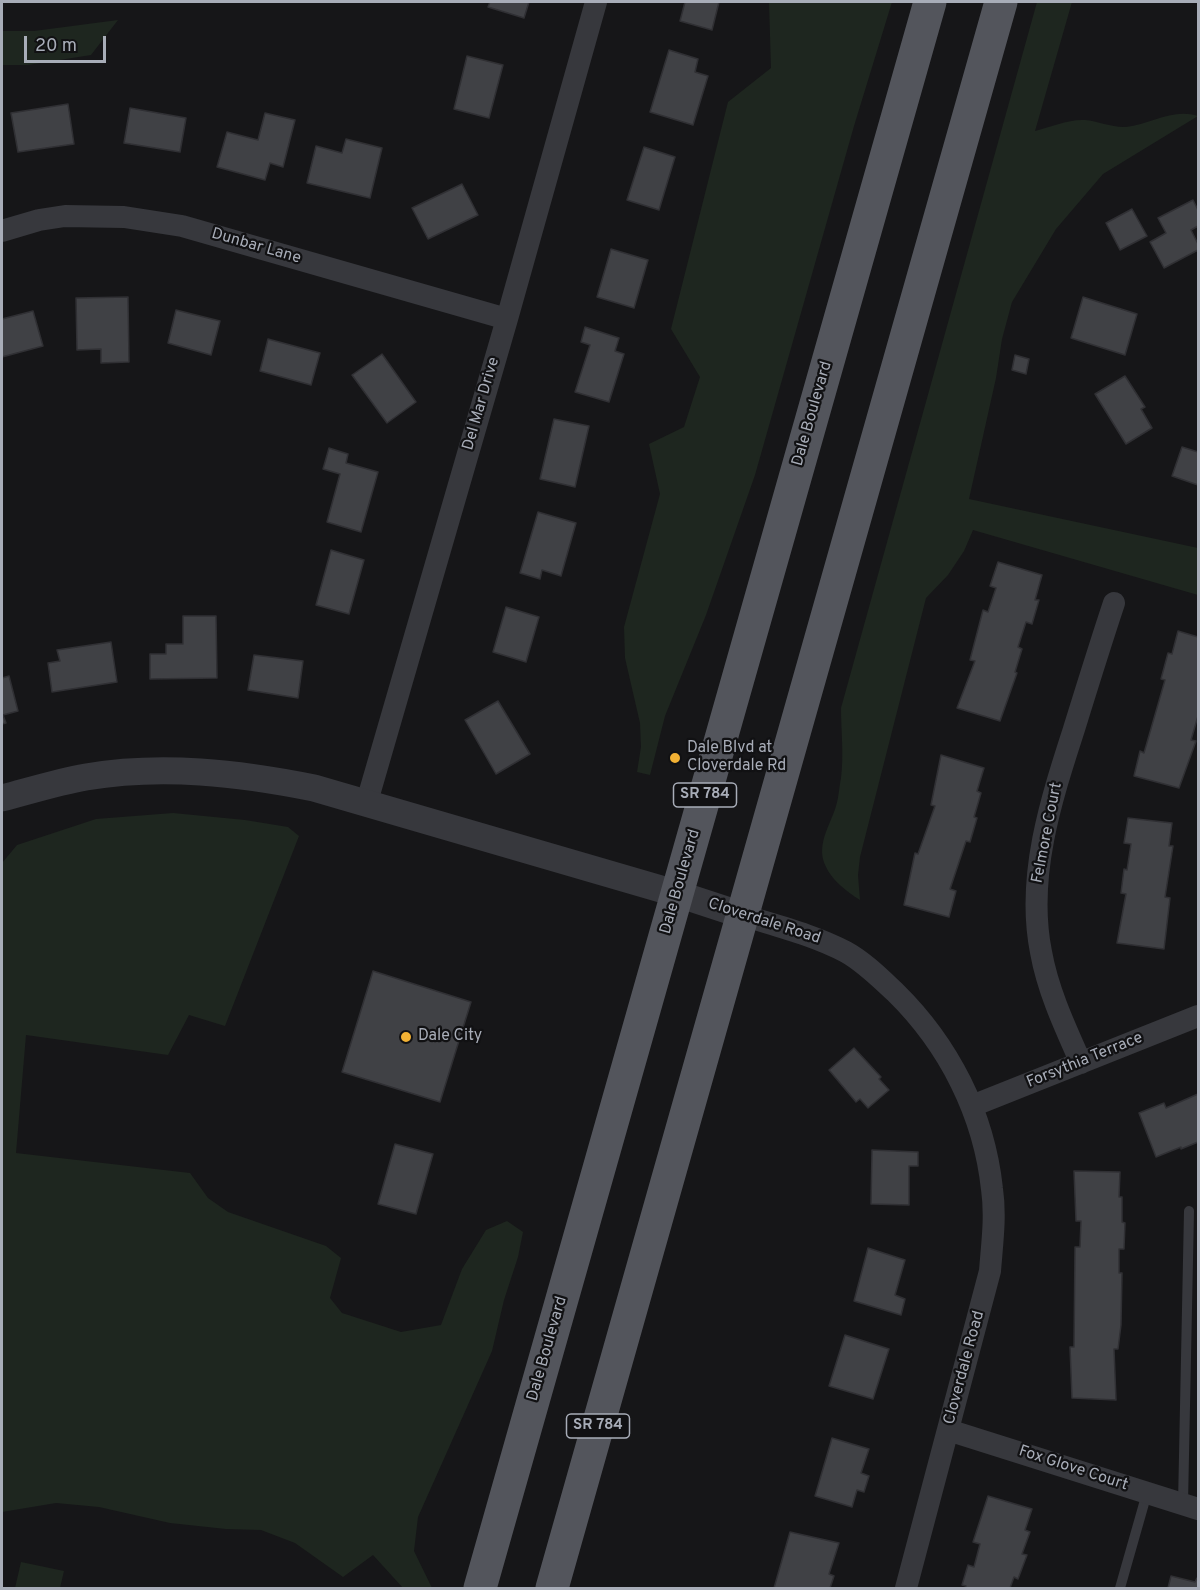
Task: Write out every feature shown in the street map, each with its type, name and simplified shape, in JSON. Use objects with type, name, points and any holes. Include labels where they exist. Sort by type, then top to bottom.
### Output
[{"type":"main road","name":"Dale Boulevard","points":[[480,1588],[930,2]]},
{"type":"main road","name":"SR 784","points":[[552,1588],[1001,2]]},
{"type":"street","name":"Del Mar Drive","points":[[366,805],[596,2]]},
{"type":"street","name":"Dunbar Lane","points":[[2,231],[39,220],[65,216],[124,217],[182,226],[507,319]]},
{"type":"street","name":"Felmore Court","points":[[1081,1063],[1053,1000],[1040,951],[1037,888],[1052,796],[1114,603]]},
{"type":"street","name":"Cloverdale Road","points":[[2,798],[86,777],[146,771],[206,772],[285,782],[314,788],[678,894],[824,942],[847,953],[878,975],[911,1008],[940,1044],[963,1085],[984,1145],[992,1190],[994,1226],[990,1271],[906,1588]]},
{"type":"street","name":"Forsythia Terrace","points":[[972,1106],[1198,1016]]},
{"type":"street","name":"Fox Glove Court","points":[[948,1430],[1191,1506]]},
{"type":"lane","points":[[1189,1211],[1191,1506]]},
{"type":"lane","points":[[1120,1588],[1147,1493]]},
{"type":"shaded area","points":[[769,2],[892,2],[854,126],[755,475],[706,615],[665,716],[650,775],[637,772],[641,747],[640,723],[625,658],[624,627],[660,494],[649,444],[684,427],[700,377],[671,329],[728,102],[771,68]]},
{"type":"shaded area","points":[[1037,2],[1072,2],[1035,131],[1079,120],[1126,127],[1171,115],[1198,116],[1103,174],[1056,229],[1012,302],[1002,339],[996,378],[969,499],[1198,548],[1198,595],[973,530],[964,551],[948,575],[926,598],[860,857],[858,875],[860,900],[833,878],[825,866],[822,852],[824,838],[837,803],[841,778],[841,708]]},
{"type":"shaded area","points":[[118,20],[91,55],[28,65],[2,65],[2,31],[34,31]]},
{"type":"shaded area","points":[[173,813],[288,827],[299,836],[225,1026],[189,1015],[168,1055],[26,1035],[16,1153],[190,1173],[208,1198],[228,1212],[326,1246],[341,1258],[330,1298],[342,1313],[401,1332],[441,1325],[462,1269],[486,1230],[507,1221],[523,1232],[492,1351],[418,1517],[414,1551],[432,1588],[403,1588],[373,1555],[343,1577],[295,1543],[261,1530],[170,1523],[99,1507],[56,1503],[2,1512],[2,863],[17,845],[96,819]]},
{"type":"shaded area","points":[[21,1562],[64,1571],[60,1588],[15,1588]]},
{"type":"building","points":[[490,2],[529,2],[524,18],[488,7]]},
{"type":"building","points":[[685,2],[719,2],[712,30],[680,21]]},
{"type":"building","points":[[669,50],[698,59],[695,72],[708,76],[693,125],[650,112]]},
{"type":"building","points":[[467,56],[503,65],[489,118],[454,109]]},
{"type":"building","points":[[68,104],[74,144],[18,152],[11,113]]},
{"type":"building","points":[[130,108],[186,118],[180,152],[124,143]]},
{"type":"building","points":[[265,113],[295,120],[283,167],[270,163],[265,180],[217,167],[227,132],[258,140]]},
{"type":"building","points":[[346,139],[382,148],[370,198],[307,183],[316,146],[342,153]]},
{"type":"building","points":[[644,147],[675,157],[659,210],[627,200]]},
{"type":"building","points":[[462,184],[478,215],[428,239],[412,208]]},
{"type":"building","points":[[1193,200],[1198,210],[1198,226],[1191,230],[1198,244],[1198,250],[1164,268],[1150,242],[1166,233],[1158,218]]},
{"type":"building","points":[[1132,209],[1147,236],[1120,250],[1106,223]]},
{"type":"building","points":[[611,249],[648,260],[634,308],[597,297]]},
{"type":"building","points":[[128,297],[129,362],[101,363],[101,349],[77,350],[76,298]]},
{"type":"building","points":[[1083,297],[1137,314],[1125,355],[1071,338]]},
{"type":"building","points":[[176,310],[220,321],[211,355],[168,343]]},
{"type":"building","points":[[33,311],[43,346],[2,357],[2,319]]},
{"type":"building","points":[[585,327],[619,338],[615,351],[624,354],[609,402],[575,392],[590,345],[581,342]]},
{"type":"building","points":[[268,339],[320,353],[311,385],[260,371]]},
{"type":"building","points":[[382,354],[416,402],[387,423],[352,375]]},
{"type":"building","points":[[1015,355],[1029,359],[1026,374],[1012,370]]},
{"type":"building","points":[[1125,376],[1145,407],[1141,409],[1152,428],[1126,444],[1095,394]]},
{"type":"building","points":[[554,419],[589,426],[575,487],[540,479]]},
{"type":"building","points":[[1182,447],[1198,452],[1198,485],[1172,476]]},
{"type":"building","points":[[329,448],[348,454],[346,463],[378,472],[361,532],[327,522],[340,474],[323,469]]},
{"type":"building","points":[[538,512],[576,523],[561,576],[542,570],[540,579],[520,573]]},
{"type":"building","points":[[331,550],[364,560],[349,614],[316,605]]},
{"type":"building","points":[[998,562],[1042,575],[1035,600],[1039,600],[1032,624],[1026,622],[1018,647],[1022,649],[1015,672],[1017,673],[1000,721],[957,708],[975,661],[970,660],[983,610],[988,612],[996,588],[990,586]]},
{"type":"building","points":[[506,607],[539,617],[526,662],[493,652]]},
{"type":"building","points":[[183,616],[216,616],[217,678],[150,679],[150,654],[166,654],[166,644],[183,644]]},
{"type":"building","points":[[1178,631],[1198,637],[1198,716],[1191,740],[1196,741],[1179,788],[1134,776],[1140,751],[1144,753],[1165,680],[1161,679],[1168,653],[1172,654]]},
{"type":"building","points":[[111,642],[117,682],[52,692],[48,663],[60,661],[57,650]]},
{"type":"building","points":[[254,655],[303,661],[298,698],[248,690]]},
{"type":"building","points":[[9,676],[18,711],[3,715],[6,723],[2,724],[2,678]]},
{"type":"building","points":[[498,701],[530,754],[496,774],[465,720]]},
{"type":"building","points":[[941,755],[984,768],[977,791],[981,793],[974,817],[977,818],[970,842],[966,841],[950,889],[956,891],[949,917],[904,905],[915,853],[918,854],[935,806],[931,805]]},
{"type":"building","points":[[1128,818],[1172,823],[1169,846],[1173,846],[1165,897],[1170,898],[1164,949],[1117,943],[1126,894],[1121,893],[1124,869],[1127,870],[1131,844],[1124,843]]},
{"type":"building","name":"Dale City","points":[[373,971],[471,1002],[440,1102],[342,1072]]},
{"type":"building","points":[[854,1048],[881,1077],[879,1079],[889,1090],[868,1108],[860,1099],[856,1102],[829,1070]]},
{"type":"building","points":[[1198,1094],[1198,1142],[1156,1157],[1139,1113],[1164,1103],[1166,1108]]},
{"type":"building","points":[[395,1144],[433,1154],[416,1214],[378,1204]]},
{"type":"building","points":[[872,1150],[918,1152],[918,1166],[909,1166],[909,1205],[871,1204]]},
{"type":"building","points":[[1074,1171],[1120,1172],[1119,1197],[1122,1197],[1122,1222],[1125,1223],[1124,1249],[1119,1249],[1119,1273],[1122,1273],[1121,1325],[1118,1349],[1114,1349],[1116,1400],[1072,1398],[1070,1347],[1074,1347],[1075,1247],[1080,1247],[1081,1221],[1076,1221]]},
{"type":"building","points":[[868,1248],[905,1260],[895,1295],[905,1299],[901,1315],[854,1301]]},
{"type":"building","points":[[845,1335],[889,1349],[873,1399],[829,1386]]},
{"type":"building","points":[[832,1438],[869,1449],[861,1473],[869,1476],[864,1492],[857,1490],[852,1507],[815,1496]]},
{"type":"building","points":[[988,1496],[1032,1509],[1025,1530],[1030,1532],[1022,1554],[1027,1555],[1018,1579],[1014,1577],[1010,1588],[965,1588],[966,1586],[962,1585],[968,1565],[974,1567],[980,1544],[973,1542]]},
{"type":"building","points":[[790,1532],[839,1543],[829,1574],[834,1576],[830,1588],[774,1588]]},
{"type":"building","points":[[1171,1576],[1195,1582],[1197,1578],[1198,1588],[1168,1588]]},
{"type":"place","name":"Dale Blvd at Cloverdale Rd","points":[[675,758]]},
{"type":"place","name":"Dale City","points":[[406,1037]]}]
